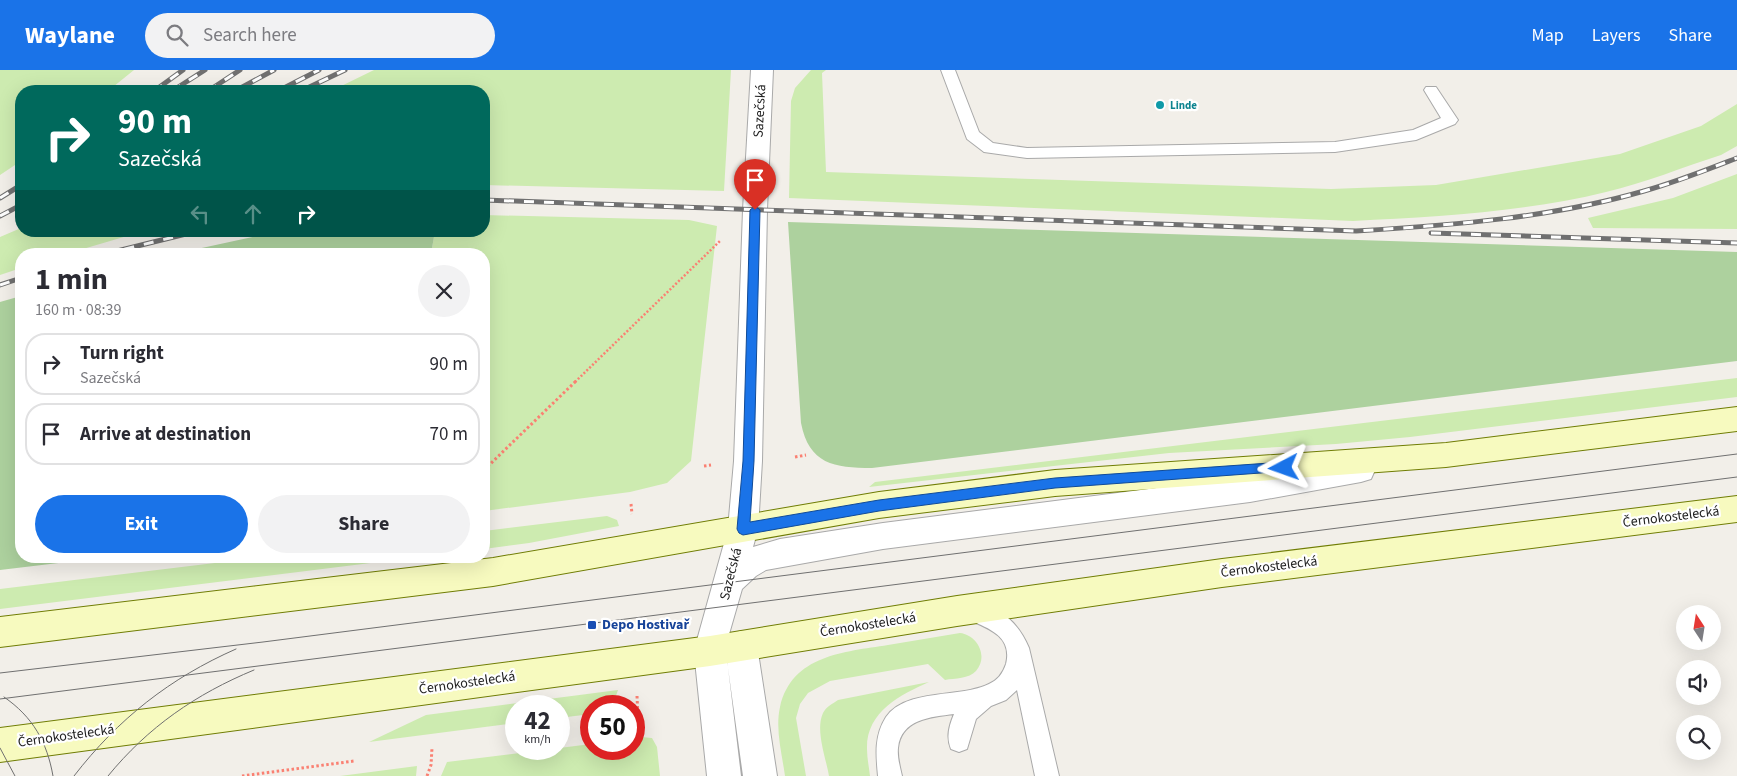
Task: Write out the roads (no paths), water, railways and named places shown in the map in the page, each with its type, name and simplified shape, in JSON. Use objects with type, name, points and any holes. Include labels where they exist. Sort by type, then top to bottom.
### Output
[{"type":"main road","points":[[0,632],[493,572],[879,505],[1055,483],[1446,455],[1737,419]]},
{"type":"main road","name":"Černokostelecká","points":[[0,745],[710,651],[957,611],[1222,573],[1737,509]]},
{"type":"street","name":"Sazečská","points":[[722,760],[710,651],[743,529],[749,452],[755,210],[762,70]]},
{"type":"street","points":[[760,776],[741,646],[726,595],[745,566],[760,558],[883,536],[1250,489],[1446,455]]},
{"type":"lane","points":[[948,70],[972,135],[989,148],[1027,153],[1335,147],[1380,140],[1416,134],[1450,120],[1431,90]]},
{"type":"lane","points":[[957,611],[989,616],[999,622],[1014,637],[1020,655],[1047,776]]},
{"type":"lane","points":[[960,741],[960,730],[964,715],[977,702],[998,693],[1015,677],[1019,667],[1020,655]]},
{"type":"lane","points":[[890,776],[887,746],[889,738],[892,730],[906,714],[923,707],[987,698]]},
{"type":"lane","points":[[715,776],[722,760]]},
{"type":"tram line","points":[[0,673],[263,642],[1737,454]]},
{"type":"tram line","points":[[185,675],[1737,477]]},
{"type":"tram line","points":[[185,675],[236,649]]},
{"type":"tram line","points":[[108,776],[123,758],[156,727],[193,701],[254,670]]},
{"type":"tram line","points":[[6,698],[185,675]]},
{"type":"tram line","points":[[74,776],[91,755],[127,718],[185,675]]},
{"type":"tram line","points":[[0,699],[6,698]]},
{"type":"tram line","points":[[6,698],[23,713],[37,731],[47,752],[53,776]]},
{"type":"tram line","points":[[0,748],[15,776]]},
{"type":"railway","points":[[162,85],[183,70]]},
{"type":"railway","points":[[181,85],[205,70]]},
{"type":"railway","points":[[217,85],[240,70]]},
{"type":"railway","points":[[246,85],[274,70]]},
{"type":"railway","points":[[290,85],[319,70]]},
{"type":"railway","points":[[314,85],[345,70]]},
{"type":"railway","points":[[490,200],[1356,231],[1465,223],[1573,208],[1656,187],[1737,158]]},
{"type":"railway","points":[[0,198],[15,189]]},
{"type":"railway","points":[[0,216],[15,208]]},
{"type":"railway","points":[[1431,233],[1737,243]]},
{"type":"railway","points":[[129,248],[174,237]]},
{"type":"railway","points":[[0,285],[15,280]]},
{"type":"place","name":"Linde","points":[[1160,105]]},
{"type":"place","name":"Depo Hostivař","points":[[592,625]]}]
